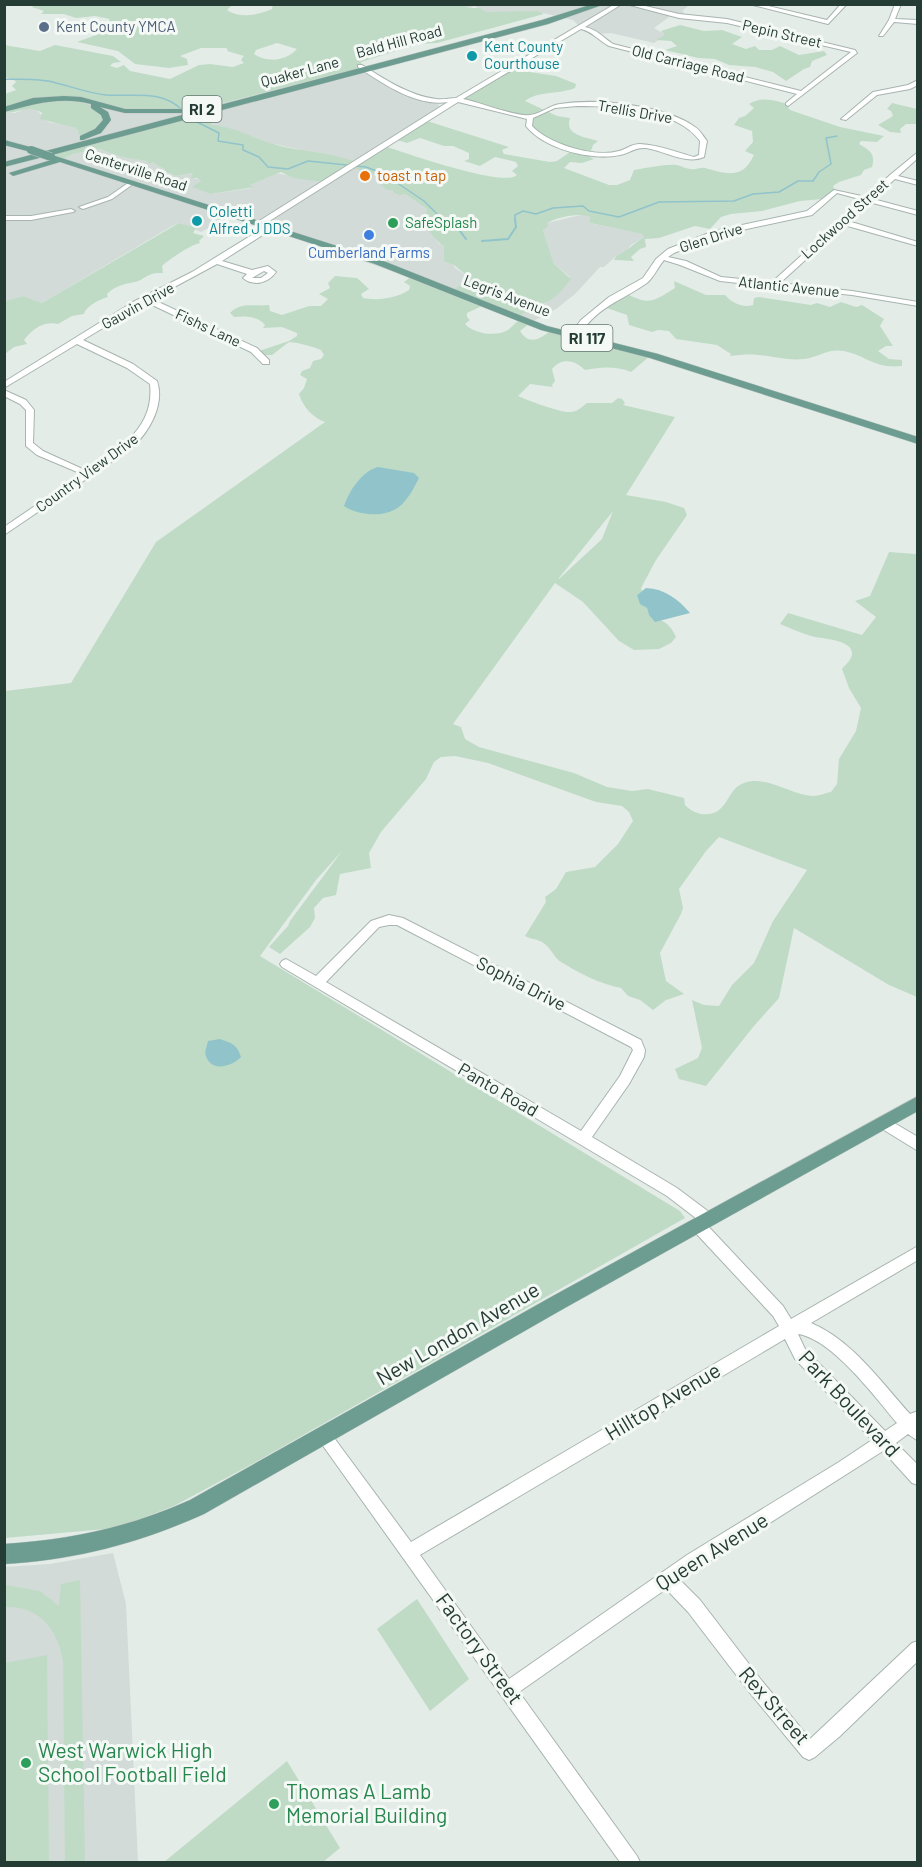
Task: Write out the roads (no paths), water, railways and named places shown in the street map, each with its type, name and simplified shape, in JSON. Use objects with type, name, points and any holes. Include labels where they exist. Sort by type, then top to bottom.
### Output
[{"type":"main road","points":[[570,11],[584,4]]},
{"type":"main road","name":"Bald Hill Road","points":[[4,160],[362,68],[592,4]]},
{"type":"main road","name":"Quaker Lane","points":[[4,165],[602,4]]},
{"type":"main road","points":[[380,79],[375,70],[402,59]]},
{"type":"main road","points":[[304,85],[355,74],[380,79]]},
{"type":"main road","points":[[4,112],[33,100],[64,98],[81,99],[125,111],[182,111],[219,104]]},
{"type":"main road","points":[[4,112],[28,104],[63,100],[87,104],[105,114],[107,120],[102,128],[74,142]]},
{"type":"main road","name":"Centerville Road","points":[[4,142],[260,223]]},
{"type":"main road","points":[[4,175],[55,158]]},
{"type":"main road","name":"Legris Avenue","points":[[260,223],[401,270],[509,315],[677,363],[918,441]]},
{"type":"main road","name":"New London Avenue","points":[[4,1554],[40,1553],[79,1548],[136,1533],[197,1507],[918,1103]]},
{"type":"street","points":[[260,223],[458,99],[620,4]]},
{"type":"street","name":"Pepin Street","points":[[627,4],[679,16],[727,21],[853,51],[854,53],[789,104]]},
{"type":"street","points":[[751,4],[828,22],[845,4]]},
{"type":"street","points":[[781,11],[790,4]]},
{"type":"street","points":[[881,35],[892,20],[898,4]]},
{"type":"street","points":[[892,20],[918,22]]},
{"type":"street","name":"Old Carriage Road","points":[[579,27],[596,32],[601,39],[611,45],[801,93]]},
{"type":"street","points":[[362,68],[380,79],[435,101],[440,106],[436,113]]},
{"type":"street","points":[[844,119],[875,93],[910,87],[918,82]]},
{"type":"street","points":[[435,101],[458,99],[530,118]]},
{"type":"street","name":"Trellis Drive","points":[[598,104],[630,108],[692,126],[698,130],[704,152],[702,156],[695,159],[635,146],[616,153],[573,149],[547,142],[537,136],[529,126],[530,118],[551,108],[565,105],[598,104]]},
{"type":"street","name":"Lockwood Street","points":[[773,285],[917,155]]},
{"type":"street","points":[[892,176],[918,183]]},
{"type":"street","points":[[4,218],[31,218],[71,211],[72,207],[83,207],[110,198],[131,183]]},
{"type":"street","name":"Glen Drive","points":[[576,336],[584,322],[612,299],[646,280],[663,258],[671,252],[717,233],[774,222],[790,225],[797,216],[809,213],[836,191],[868,199]]},
{"type":"street","points":[[868,199],[918,213]]},
{"type":"street","points":[[842,222],[918,244]]},
{"type":"street","name":"Gauvin Drive","points":[[4,386],[271,227]]},
{"type":"street","name":"Atlantic Avenue","points":[[663,258],[683,263],[712,278],[852,293],[918,304]]},
{"type":"street","points":[[216,261],[252,273]]},
{"type":"street","name":"Fishs Lane","points":[[147,299],[254,350],[266,362]]},
{"type":"street","name":"Country View Drive","points":[[4,532],[129,446],[140,436],[148,419],[155,387],[151,379],[78,341]]},
{"type":"street","points":[[4,392],[23,402],[30,410],[28,439],[34,448],[88,474]]},
{"type":"street","name":"Sophia Drive","points":[[318,982],[375,924],[389,920],[399,921],[630,1039],[638,1046],[640,1052],[633,1068],[583,1139]]},
{"type":"street","name":"Panto Road","points":[[286,964],[672,1192],[702,1222]]},
{"type":"street","points":[[884,1123],[918,1145]]},
{"type":"street","name":"Park Boulevard","points":[[702,1222],[790,1326],[792,1341],[800,1354],[918,1477]]},
{"type":"street","name":"Hilltop Avenue","points":[[408,1553],[918,1252]]},
{"type":"street","name":"Park Boulevard","points":[[790,1326],[809,1329],[823,1337],[843,1353],[914,1425]]},
{"type":"street","name":"Queen Avenue","points":[[509,1689],[668,1579],[884,1441],[914,1425]]},
{"type":"street","name":"Factory Street","points":[[324,1436],[509,1689],[631,1863]]},
{"type":"street","name":"Rex Street","points":[[668,1579],[694,1606],[809,1751],[918,1649]]},
{"type":"water","points":[[378,467],[414,473],[419,478],[406,500],[394,510],[380,514],[365,514],[344,506],[357,482],[372,469]]},
{"type":"water","points":[[646,588],[659,590],[671,596],[690,613],[655,622],[647,608],[640,604],[637,595]]},
{"type":"water","points":[[220,1039],[235,1047],[241,1057],[228,1065],[212,1065],[205,1054],[208,1041]]},
{"type":"waterway","points":[[4,79],[50,81],[106,95],[146,95],[165,99],[182,110]]},
{"type":"waterway","points":[[189,118],[219,133],[218,141],[243,145],[243,150],[259,157],[268,167],[288,169],[308,161],[366,167],[384,174],[424,201],[444,221]]},
{"type":"waterway","points":[[515,219],[515,215],[523,211],[536,214],[553,208],[583,206],[589,211],[619,217],[659,202],[734,201],[753,194],[779,192],[798,181],[813,181],[819,172],[831,164],[826,138],[837,136]]},
{"type":"waterway","points":[[443,219],[460,231],[466,239]]},
{"type":"waterway","points":[[482,241],[508,239],[516,227],[515,219]]},
{"type":"place","name":"Kent County YMCA","points":[[44,27]]},
{"type":"place","name":"Kent County Courthouse","points":[[472,56]]},
{"type":"place","name":"toast n tap","points":[[365,176]]},
{"type":"place","name":"Coletti Alfred J DDS","points":[[197,221]]},
{"type":"place","name":"SafeSplash","points":[[393,223]]},
{"type":"place","name":"Cumberland Farms","points":[[369,235]]},
{"type":"place","name":"West Warwick High School Football Field","points":[[26,1763]]},
{"type":"place","name":"Thomas A Lamb Memorial Building","points":[[274,1804]]}]
